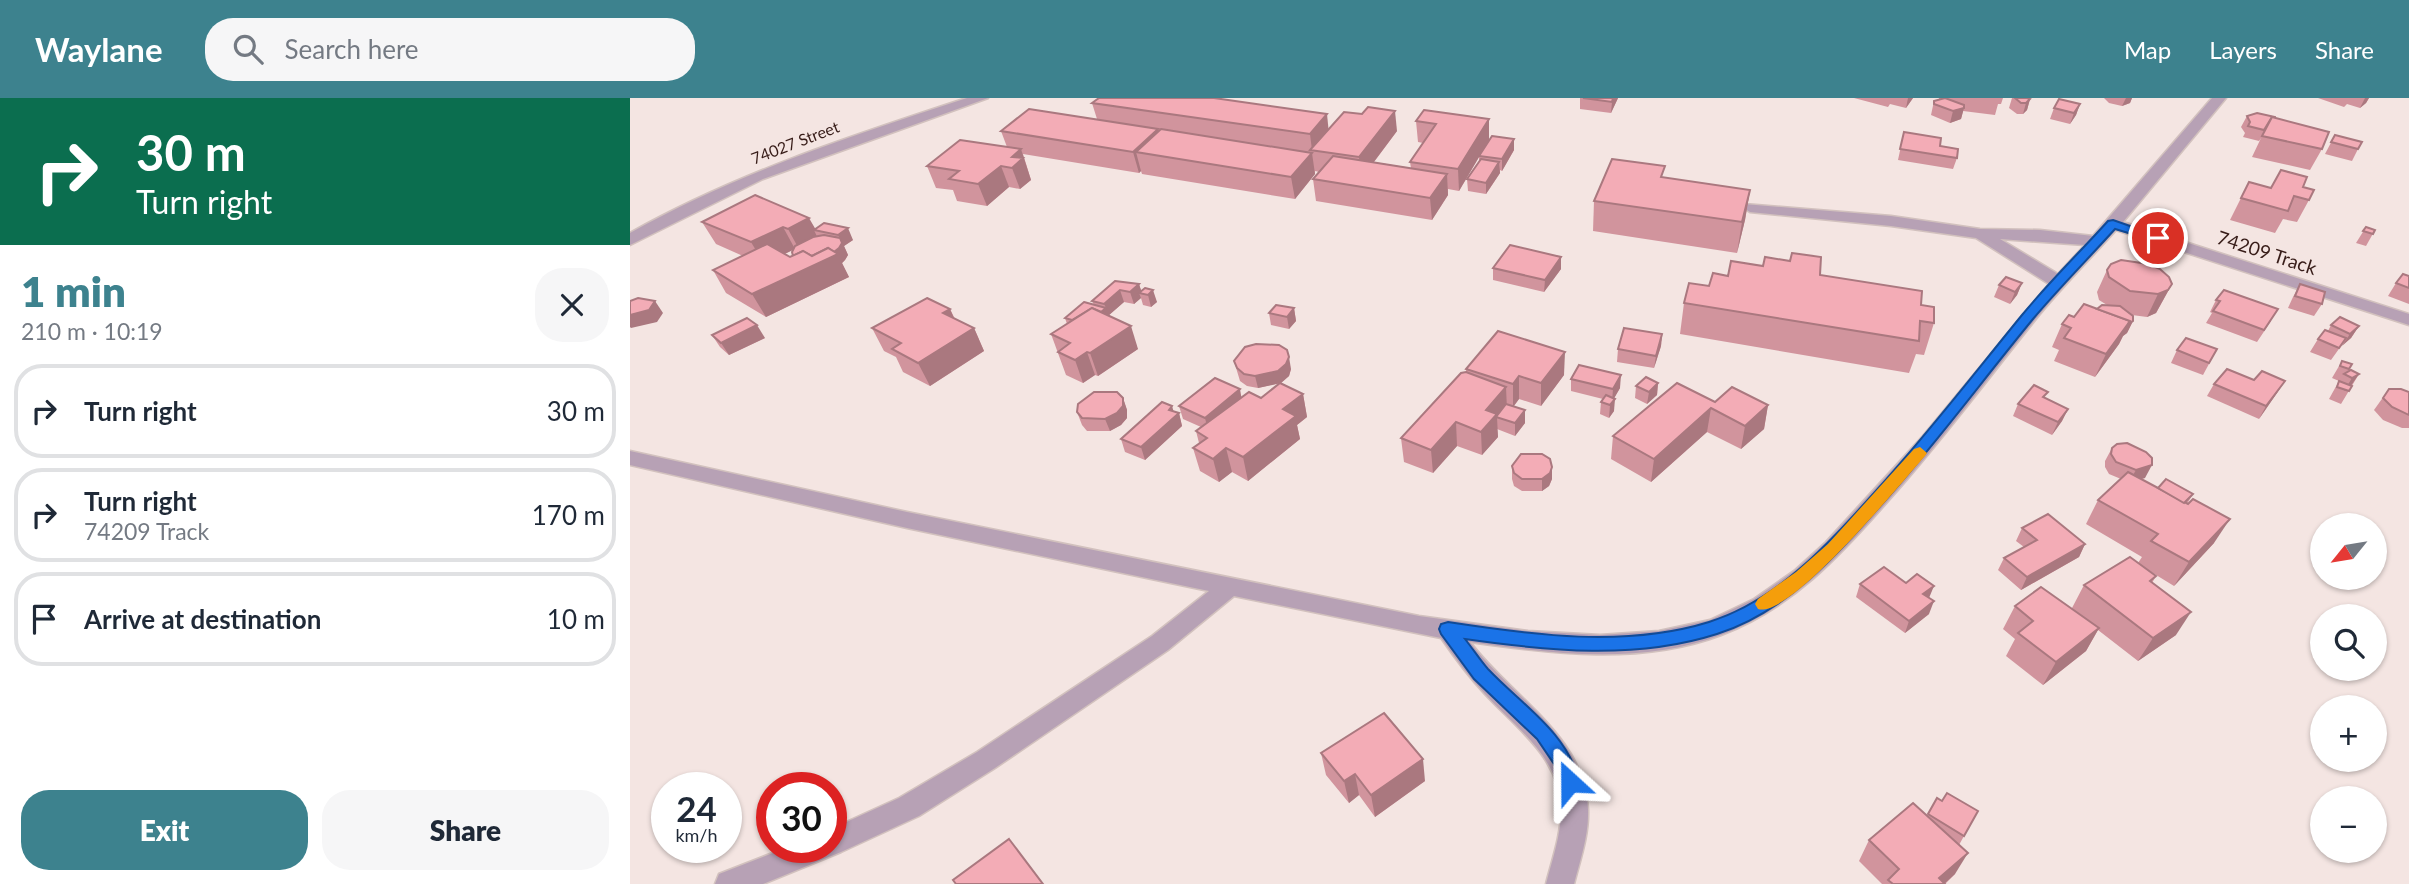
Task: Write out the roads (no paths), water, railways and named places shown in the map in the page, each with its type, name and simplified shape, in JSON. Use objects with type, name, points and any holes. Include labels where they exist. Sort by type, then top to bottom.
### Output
[{"type":"street","name":"74027 Street","points":[[630,240],[679,210],[740,182],[856,138],[981,98]]},
{"type":"street","points":[[630,458],[894,517],[1448,629],[1528,641],[1600,645],[1659,641],[1715,628],[1762,605],[1802,577],[1834,548],[1930,441],[2029,315],[2113,224],[2219,98]]},
{"type":"street","points":[[1750,207],[1891,221],[1980,234],[2009,233],[2097,241]]},
{"type":"street","name":"74209 Track","points":[[2113,224],[2409,320]]},
{"type":"street","points":[[1980,234],[2060,283]]},
{"type":"street","points":[[847,836],[909,807],[986,760],[1160,643],[1230,586]]},
{"type":"street","points":[[1448,629],[1480,674],[1544,733],[1565,764],[1574,800],[1572,834],[1560,884]]},
{"type":"street","points":[[729,884],[781,863]]}]
